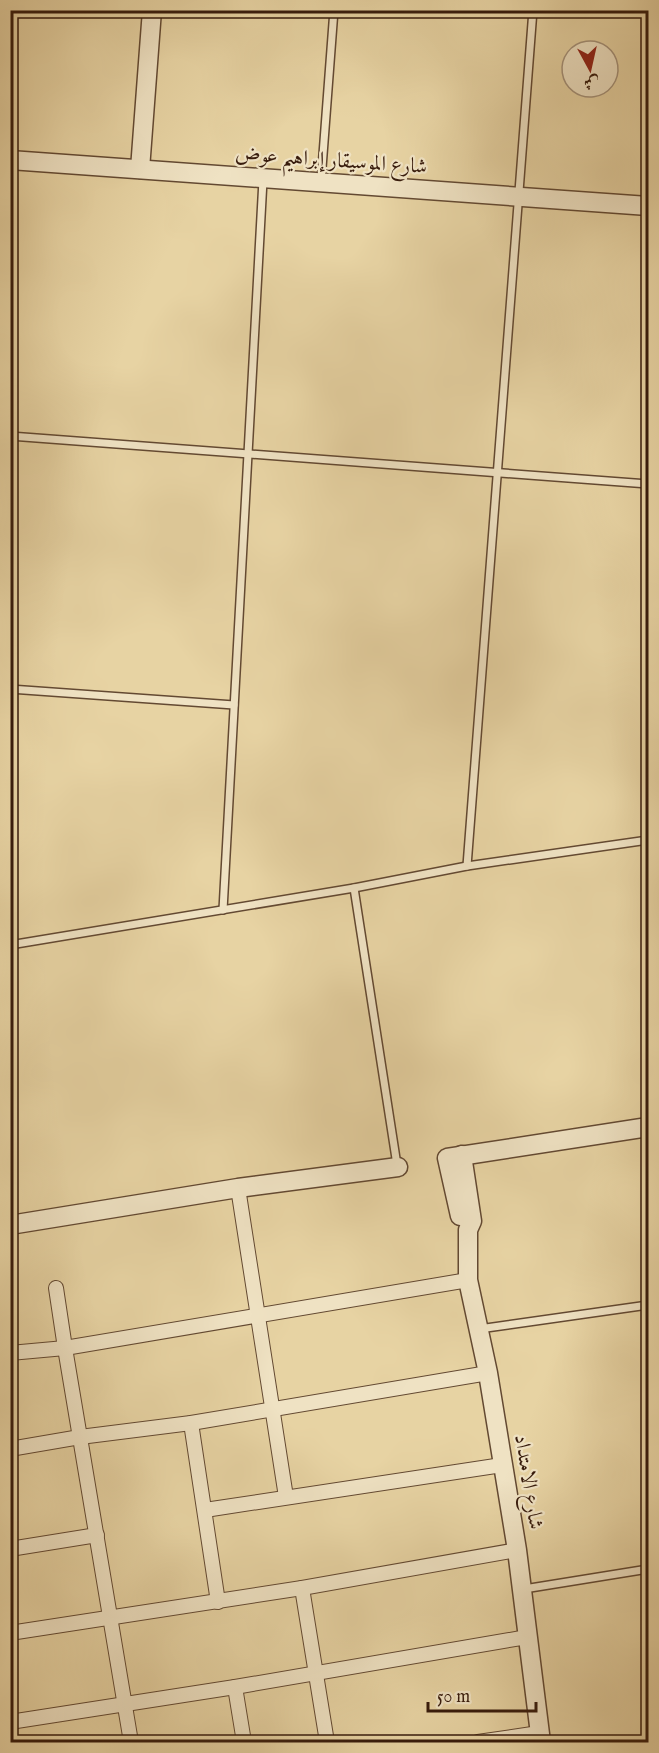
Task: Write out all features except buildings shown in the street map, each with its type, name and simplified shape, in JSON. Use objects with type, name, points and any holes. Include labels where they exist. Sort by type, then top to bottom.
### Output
[{"type":"street","points":[[140,169],[152,10]]},
{"type":"street","name":"شارع الموسيقار إبراهيم عوض","points":[[10,160],[648,206]]},
{"type":"street","name":"شارع الامتداد","points":[[540,1738],[517,1550],[488,1373],[468,1280],[468,1230],[461,1219],[455,1157],[648,1127]]},
{"type":"street","points":[[10,1225],[238,1188],[398,1167]]},
{"type":"street","points":[[238,1188],[286,1497]]},
{"type":"street","points":[[10,1353],[65,1348],[468,1280]]},
{"type":"street","points":[[56,1288],[131,1743]]},
{"type":"street","points":[[10,1449],[80,1437],[190,1423],[488,1373]]},
{"type":"street","points":[[190,1423],[218,1602]]},
{"type":"street","points":[[205,1510],[502,1465]]},
{"type":"street","points":[[10,1549],[97,1535]]},
{"type":"street","points":[[10,1633],[218,1602],[517,1550]]},
{"type":"street","points":[[302,1588],[327,1743]]},
{"type":"street","points":[[10,1722],[235,1687],[527,1636]]},
{"type":"street","points":[[235,1687],[244,1743]]},
{"type":"street","points":[[478,1743],[540,1738]]},
{"type":"lane","points":[[321,183],[334,10]]},
{"type":"lane","points":[[467,866],[533,10]]},
{"type":"lane","points":[[223,910],[263,178]]},
{"type":"lane","points":[[10,436],[648,484]]},
{"type":"lane","points":[[10,689],[234,705]]},
{"type":"lane","points":[[10,945],[354,888],[467,866],[648,840]]},
{"type":"lane","points":[[354,888],[398,1167]]},
{"type":"lane","points":[[478,1329],[648,1305]]},
{"type":"lane","points":[[520,1589],[648,1569]]}]
